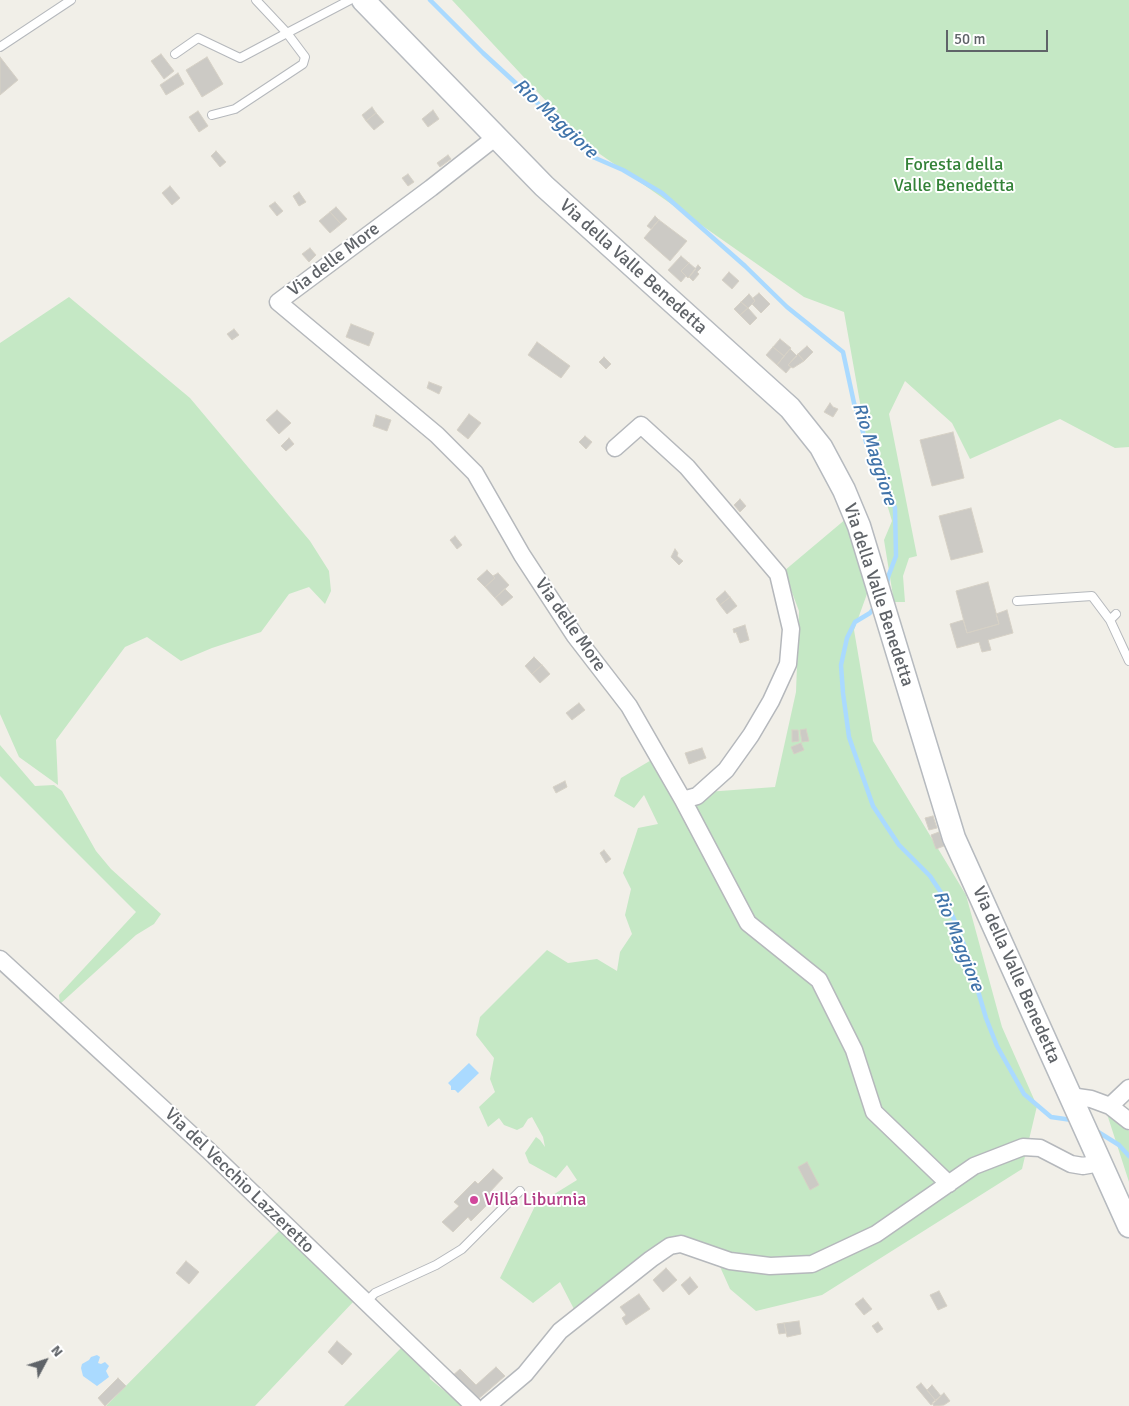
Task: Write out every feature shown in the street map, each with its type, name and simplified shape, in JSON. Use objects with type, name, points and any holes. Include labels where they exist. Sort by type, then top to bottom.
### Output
[{"type":"main road","name":"Via della Valle Benedetta","points":[[363,0],[544,186],[790,408],[821,447],[844,490],[859,526],[954,838],[1129,1226]]},
{"type":"street","name":"Via delle More","points":[[496,137],[432,188],[278,302],[437,435],[475,473],[522,555],[575,636],[628,706],[683,800]]},
{"type":"street","points":[[615,448],[641,425],[687,467],[778,574],[791,629],[788,664],[772,701],[752,735],[726,770],[697,796],[683,800],[748,923],[819,980],[854,1050],[874,1112],[948,1184]]},
{"type":"street","name":"Via del Vecchio Lazzeretto","points":[[0,959],[98,1055],[366,1302],[376,1319],[474,1406]]},
{"type":"street","points":[[1110,1106],[1129,1088]]},
{"type":"street","points":[[1073,1102],[1091,1099],[1110,1106],[1129,1121]]},
{"type":"street","points":[[486,1406],[525,1374],[560,1331],[651,1258],[670,1246],[681,1244],[730,1261],[770,1266],[812,1264],[876,1234],[974,1166],[1023,1147],[1040,1148],[1071,1164],[1083,1166],[1100,1163]]},
{"type":"lane","points":[[0,47],[71,0]]},
{"type":"lane","points":[[212,115],[235,109],[303,64],[305,57],[287,33],[256,0]]},
{"type":"lane","points":[[175,54],[198,38],[240,58],[350,0]]},
{"type":"lane","points":[[1017,601],[1092,596],[1110,620],[1129,661]]},
{"type":"lane","points":[[1110,620],[1116,614]]},
{"type":"lane","points":[[366,1302],[375,1293],[436,1265],[462,1249],[520,1191]]},
{"type":"green space","name":"Foresta della Valle Benedetta","points":[[452,0],[1129,0],[1129,447],[1115,448],[1060,419],[970,459],[952,423],[905,381],[889,414],[917,556],[909,558],[903,576],[905,602],[894,602],[884,540],[892,521],[865,431],[844,312],[804,297],[587,145]]},
{"type":"green space","points":[[69,297],[190,398],[310,541],[329,571],[331,591],[325,604],[309,587],[289,594],[261,632],[212,648],[181,661],[147,637],[125,647],[56,740],[58,785],[19,757],[0,714],[0,343]]},
{"type":"green space","points":[[847,518],[868,591],[854,630],[873,741],[966,895],[1002,1027],[1037,1106],[1022,1169],[822,1295],[756,1311],[730,1289],[717,1260],[694,1240],[575,1311],[560,1282],[533,1303],[500,1278],[535,1206],[577,1180],[567,1165],[556,1178],[529,1163],[525,1153],[536,1137],[545,1147],[543,1137],[532,1117],[528,1119],[523,1127],[517,1130],[504,1125],[499,1118],[488,1127],[479,1107],[495,1092],[490,1079],[494,1058],[476,1035],[480,1017],[547,950],[568,963],[597,959],[617,971],[620,952],[632,934],[625,915],[631,889],[623,873],[638,828],[658,824],[644,795],[634,808],[614,796],[621,778],[653,759],[679,794],[775,787],[796,692],[799,611],[784,571]]},
{"type":"green space","points":[[0,745],[35,786],[54,785],[62,791],[96,851],[111,869],[161,914],[154,924],[136,935],[60,1004],[59,995],[136,912],[0,776]]},
{"type":"green space","points":[[1107,1114],[1129,1131],[1129,1182]]},
{"type":"green space","points":[[280,1230],[354,1301],[255,1406],[106,1406]]},
{"type":"green space","points":[[403,1346],[428,1368],[430,1379],[463,1406],[344,1406]]},
{"type":"water","points":[[469,1063],[479,1073],[458,1093],[455,1090],[451,1090],[451,1086],[448,1083]]},
{"type":"water","points":[[97,1355],[100,1357],[98,1363],[105,1362],[109,1366],[106,1371],[109,1377],[97,1386],[83,1376],[81,1368],[82,1364]]},
{"type":"building","points":[[161,54],[174,71],[164,79],[151,61]]},
{"type":"building","points":[[0,57],[18,80],[0,95]]},
{"type":"building","points":[[207,57],[223,84],[202,97],[186,70]]},
{"type":"building","points":[[178,73],[184,84],[166,95],[160,85]]},
{"type":"building","points":[[372,107],[376,113],[366,121],[362,115]]},
{"type":"building","points":[[433,110],[439,119],[428,127],[422,119]]},
{"type":"building","points":[[198,111],[208,126],[199,132],[189,117]]},
{"type":"building","points":[[376,113],[384,122],[374,130],[366,121]]},
{"type":"building","points":[[216,151],[226,162],[220,167],[211,156]]},
{"type":"building","points":[[448,155],[451,159],[440,167],[437,163]]},
{"type":"building","points":[[408,174],[414,182],[408,186],[402,178]]},
{"type":"building","points":[[170,186],[180,198],[172,205],[162,193]]},
{"type":"building","points":[[299,192],[306,202],[299,206],[293,196]]},
{"type":"building","points":[[275,202],[283,211],[277,216],[269,206]]},
{"type":"building","points":[[336,207],[347,219],[341,224],[330,212]]},
{"type":"building","points":[[330,212],[341,224],[330,233],[319,221]]},
{"type":"building","points":[[655,216],[659,220],[651,229],[647,226]]},
{"type":"building","points":[[659,220],[687,241],[670,261],[644,238]]},
{"type":"building","points":[[310,248],[316,255],[309,262],[302,254]]},
{"type":"building","points":[[681,256],[689,263],[681,271],[686,276],[681,282],[668,270]]},
{"type":"building","points":[[689,263],[696,269],[688,278],[681,271]]},
{"type":"building","points":[[698,265],[701,268],[693,281],[689,277]]},
{"type":"building","points":[[729,272],[739,281],[732,289],[722,280]]},
{"type":"building","points":[[759,293],[770,304],[761,313],[752,304],[755,301],[753,298]]},
{"type":"building","points":[[749,294],[755,301],[748,308],[741,302]]},
{"type":"building","points":[[741,302],[748,308],[740,315],[734,309]]},
{"type":"building","points":[[748,308],[757,318],[750,325],[740,315]]},
{"type":"building","points":[[351,324],[374,333],[369,346],[346,337]]},
{"type":"building","points":[[234,329],[239,335],[232,340],[227,334]]},
{"type":"building","points":[[780,339],[791,348],[784,356],[773,347]]},
{"type":"building","points":[[537,342],[570,366],[561,378],[528,355]]},
{"type":"building","points":[[807,346],[813,352],[804,361],[798,354]]},
{"type":"building","points":[[773,347],[784,356],[777,365],[766,355]]},
{"type":"building","points":[[790,349],[797,356],[788,365],[791,367],[786,373],[777,365]]},
{"type":"building","points":[[798,354],[804,361],[793,368],[788,365]]},
{"type":"building","points":[[604,357],[611,364],[606,369],[599,362]]},
{"type":"building","points":[[429,382],[442,387],[439,394],[427,388]]},
{"type":"building","points":[[830,403],[838,409],[833,417],[824,412]]},
{"type":"building","points":[[277,410],[291,423],[279,434],[266,420]]},
{"type":"building","points":[[469,414],[481,423],[468,439],[457,430]]},
{"type":"building","points":[[376,415],[391,420],[387,431],[373,426]]},
{"type":"building","points":[[953,432],[964,478],[932,486],[920,440]]},
{"type":"building","points":[[585,436],[592,442],[586,449],[579,442]]},
{"type":"building","points":[[289,438],[294,444],[286,451],[281,446]]},
{"type":"building","points":[[740,499],[746,506],[740,512],[734,505]]},
{"type":"building","points":[[971,508],[983,552],[951,560],[939,516]]},
{"type":"building","points":[[455,536],[462,545],[457,549],[450,540]]},
{"type":"building","points":[[675,549],[678,553],[677,556],[683,561],[679,565],[671,557]]},
{"type":"building","points":[[487,570],[495,578],[485,587],[477,579]]},
{"type":"building","points":[[498,573],[509,585],[495,598],[485,587],[495,578],[493,576]]},
{"type":"building","points":[[988,582],[999,624],[967,633],[956,591]]},
{"type":"building","points":[[505,589],[513,597],[502,606],[495,598]]},
{"type":"building","points":[[725,591],[730,597],[720,605],[716,599]]},
{"type":"building","points":[[730,597],[737,606],[727,614],[720,605]]},
{"type":"building","points":[[1007,610],[1013,633],[988,640],[991,650],[982,652],[979,642],[957,648],[950,624],[963,620],[967,633],[999,624],[996,614]]},
{"type":"building","points":[[745,625],[749,640],[740,643],[733,629]]},
{"type":"building","points":[[534,657],[542,665],[532,674],[525,666]]},
{"type":"building","points":[[542,665],[550,674],[540,683],[532,674]]},
{"type":"building","points":[[579,703],[585,710],[572,720],[566,713]]},
{"type":"building","points":[[806,729],[809,741],[802,742],[800,730]]},
{"type":"building","points":[[792,730],[798,730],[799,741],[792,742]]},
{"type":"building","points":[[801,743],[804,750],[794,754],[791,747]]},
{"type":"building","points":[[702,748],[706,758],[689,764],[685,753]]},
{"type":"building","points":[[565,781],[567,787],[556,793],[553,787]]},
{"type":"building","points":[[933,816],[937,828],[929,830],[925,818]]},
{"type":"building","points":[[939,832],[944,846],[936,849],[931,835]]},
{"type":"building","points":[[604,850],[611,859],[606,863],[600,853]]},
{"type":"building","points":[[807,1162],[819,1185],[810,1190],[798,1167]]},
{"type":"building","name":"Villa Liburnia","points":[[493,1169],[503,1178],[489,1193],[494,1198],[471,1221],[468,1217],[453,1232],[442,1222],[459,1206],[454,1202],[475,1181],[478,1184]]},
{"type":"building","points":[[186,1261],[199,1272],[189,1284],[176,1273]]},
{"type":"building","points":[[666,1268],[677,1280],[663,1292],[653,1280]]},
{"type":"building","points":[[690,1277],[698,1287],[689,1295],[681,1285]]},
{"type":"building","points":[[939,1291],[947,1306],[938,1310],[930,1295]]},
{"type":"building","points":[[639,1294],[650,1309],[626,1325],[622,1318],[626,1315],[620,1307]]},
{"type":"building","points":[[863,1298],[872,1309],[864,1315],[855,1304]]},
{"type":"building","points":[[799,1321],[801,1334],[787,1337],[784,1323]]},
{"type":"building","points":[[878,1322],[883,1329],[877,1333],[872,1326]]},
{"type":"building","points":[[784,1323],[786,1333],[779,1334],[777,1324]]},
{"type":"building","points":[[337,1341],[352,1354],[342,1365],[328,1352]]},
{"type":"building","points":[[496,1367],[505,1376],[476,1401],[451,1377],[460,1369],[476,1385]]},
{"type":"building","points":[[118,1378],[126,1386],[105,1406],[98,1398]]},
{"type":"building","points":[[921,1383],[936,1401],[931,1405],[916,1387]]},
{"type":"building","points":[[932,1385],[941,1396],[936,1401],[927,1390]]},
{"type":"building","points":[[944,1393],[950,1401],[944,1405],[934,1406],[932,1403]]},
{"type":"waterway","name":"Rio Maggiore","points":[[430,0],[593,157],[623,170],[662,193],[745,266],[787,307],[843,352],[854,403],[867,445],[883,475],[895,508],[896,556],[887,585]]},
{"type":"waterway","name":"Rio Maggiore","points":[[876,605],[870,613],[855,622],[847,638],[841,665],[849,737],[873,806],[899,845],[930,876],[942,894],[966,950],[986,1018],[997,1046],[1024,1094],[1051,1117],[1072,1120]]},
{"type":"waterway","name":"Rio Maggiore","points":[[1095,1130],[1119,1145],[1129,1156]]},
{"type":"place","name":"Villa Liburnia","points":[[474,1200]]}]
